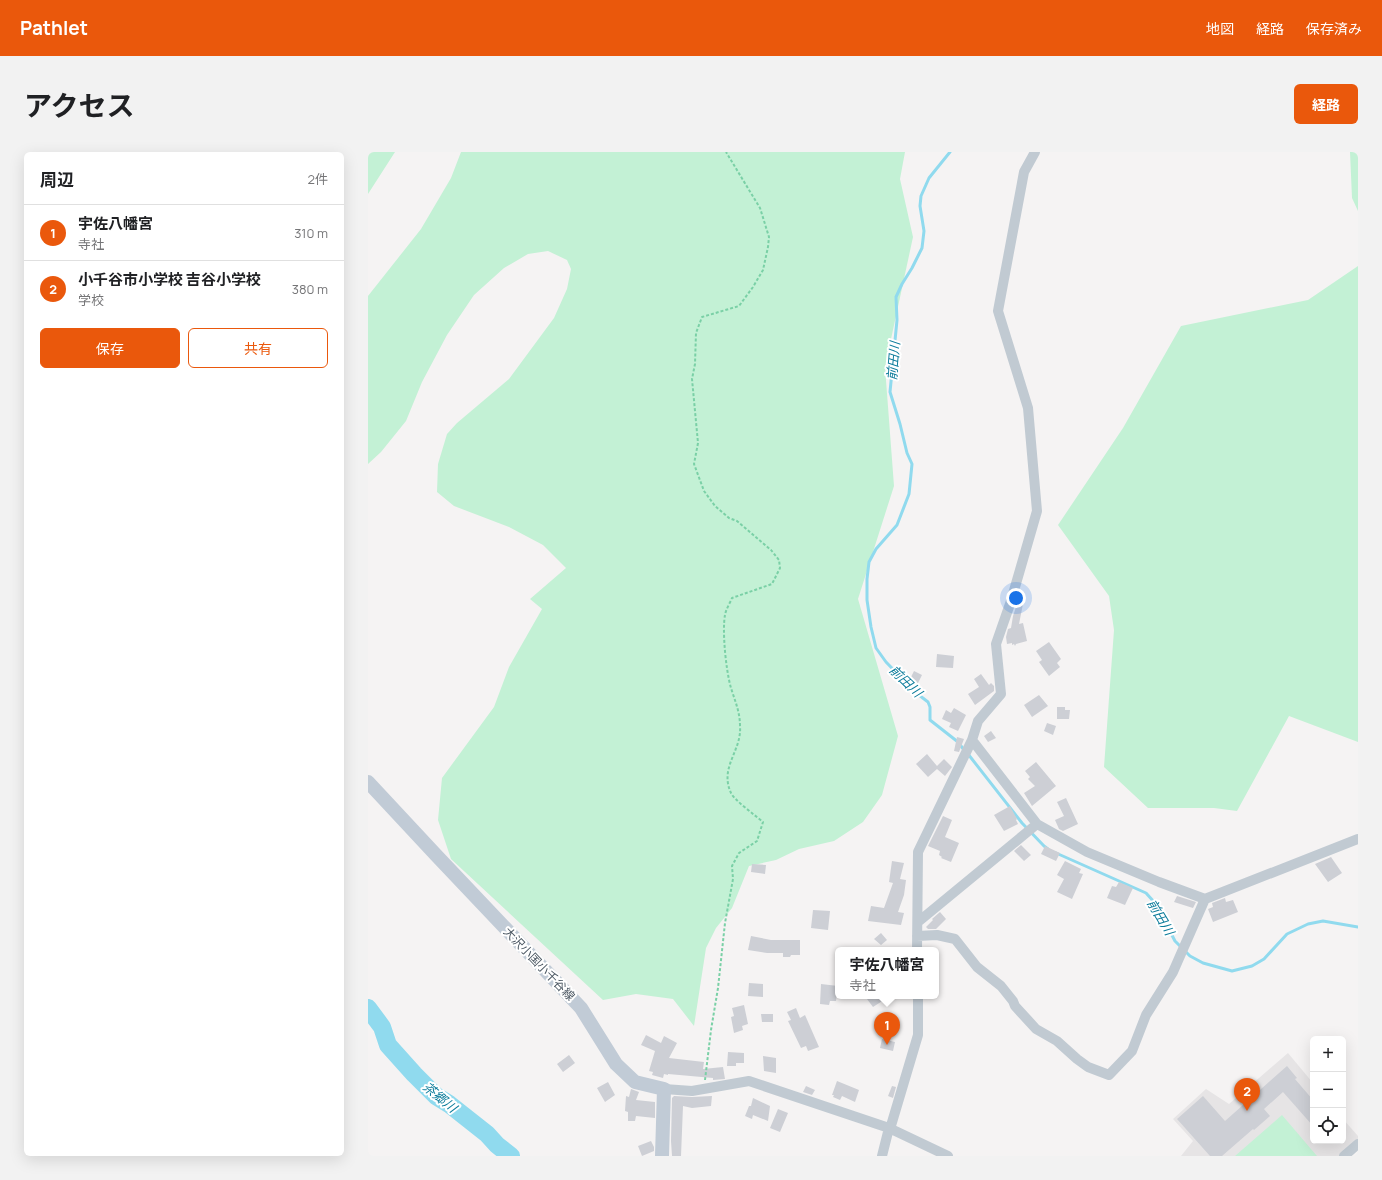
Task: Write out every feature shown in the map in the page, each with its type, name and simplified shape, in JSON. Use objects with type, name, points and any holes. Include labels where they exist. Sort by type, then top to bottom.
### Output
[{"type":"main road","name":"大沢小国小千谷線","points":[[368,782],[581,1008],[616,1064],[635,1082],[664,1089]]},
{"type":"main road","points":[[662,1156],[664,1089]]},
{"type":"street","points":[[917,947],[918,852],[972,740],[978,720],[1001,694],[996,644],[1011,601],[1037,511],[1028,408],[998,310],[1024,172],[1035,152]]},
{"type":"street","points":[[972,740],[1036,824],[1087,852],[1159,882],[1205,899],[1358,839]]},
{"type":"street","points":[[918,922],[1036,824]]},
{"type":"street","points":[[917,936],[937,935],[955,939],[977,967],[1001,986],[1013,1001],[1015,1006],[1036,1029],[1057,1041],[1088,1067],[1109,1076],[1132,1050],[1146,1015],[1173,972],[1205,899]]},
{"type":"street","points":[[882,1156],[918,1035],[918,999]]},
{"type":"street","points":[[664,1089],[692,1091],[749,1080],[890,1128],[948,1156]]},
{"type":"street","points":[[1344,1156],[1358,1144]]},
{"type":"path","points":[[704,1089],[718,988],[725,923],[733,879],[732,866],[739,853],[757,842],[763,822],[731,795],[727,780],[727,771],[741,735],[740,721],[735,698],[731,688],[726,661],[725,614],[732,598],[772,584],[780,568],[779,560],[771,550],[737,521],[729,518],[715,506],[704,491],[694,464],[698,443],[692,379],[695,364],[696,333],[702,317],[739,306],[763,270],[769,238],[760,208],[726,152]]},
{"type":"shaded area","points":[[1288,1053],[1310,1079],[1310,1144],[1346,1144],[1346,1122],[1358,1136],[1358,1146],[1345,1156],[1181,1156],[1193,1141],[1173,1119],[1206,1089],[1229,1104]]},
{"type":"green space","points":[[368,152],[395,152],[368,194]]},
{"type":"green space","points":[[461,152],[905,152],[900,179],[913,237],[885,367],[894,486],[858,599],[898,736],[882,795],[863,822],[834,841],[799,849],[776,860],[749,866],[732,908],[716,928],[706,948],[694,1026],[673,999],[636,994],[603,1000],[451,859],[438,820],[442,778],[494,707],[509,667],[542,609],[530,599],[566,568],[543,545],[509,527],[454,506],[437,492],[438,464],[447,434],[457,423],[509,379],[554,318],[567,289],[571,269],[567,260],[548,251],[528,254],[504,268],[474,295],[447,335],[422,382],[406,421],[381,452],[368,464],[368,296],[421,229],[451,178]]},
{"type":"green space","points":[[1350,152],[1358,152],[1358,211],[1352,198]]},
{"type":"green space","points":[[1358,266],[1358,742],[1289,716],[1237,811],[1214,808],[1148,808],[1104,767],[1114,630],[1109,596],[1058,525],[1123,428],[1181,326],[1308,300]]},
{"type":"green space","points":[[1282,1115],[1317,1156],[1235,1156]]},
{"type":"building","points":[[1019,598],[1024,599],[1019,624],[1023,623],[1027,641],[1016,644],[1015,646],[1014,644],[1012,645],[1012,643],[1007,644],[1006,637],[1008,629],[1011,628]]},
{"type":"building","points":[[1049,642],[1061,659],[1057,663],[1060,667],[1049,676],[1039,662],[1042,660],[1036,651]]},
{"type":"building","points":[[937,654],[954,656],[953,668],[936,667]]},
{"type":"building","points":[[914,671],[922,675],[917,685],[909,681]]},
{"type":"building","points":[[981,674],[989,685],[991,683],[994,686],[994,691],[975,705],[968,694],[979,687],[974,679]]},
{"type":"building","points":[[1039,695],[1048,706],[1032,717],[1024,705]]},
{"type":"building","points":[[1057,707],[1065,707],[1065,710],[1070,710],[1069,719],[1057,719]]},
{"type":"building","points":[[954,708],[966,715],[958,731],[949,727],[951,723],[942,719],[946,710],[951,713]]},
{"type":"building","points":[[1047,723],[1056,726],[1053,735],[1044,731]]},
{"type":"building","points":[[991,731],[996,738],[988,742],[984,736]]},
{"type":"building","points":[[957,737],[964,739],[959,752],[954,751]]},
{"type":"building","points":[[927,754],[937,766],[944,759],[952,767],[945,776],[937,769],[928,777],[916,764]]},
{"type":"building","points":[[1036,762],[1056,786],[1032,806],[1024,793],[1035,786],[1028,779],[1030,777],[1025,771]]},
{"type":"building","points":[[1066,798],[1078,824],[1063,831],[1059,829],[1055,820],[1064,816],[1057,802]]},
{"type":"building","points":[[1010,806],[1018,824],[1004,831],[994,815]]},
{"type":"building","points":[[943,816],[952,820],[945,837],[959,843],[951,862],[941,858],[942,857],[939,855],[940,851],[928,846]]},
{"type":"building","points":[[1021,845],[1031,855],[1024,861],[1014,851]]},
{"type":"building","points":[[1045,846],[1060,853],[1056,861],[1041,854]]},
{"type":"building","points":[[1331,857],[1342,873],[1328,882],[1315,864]]},
{"type":"building","points":[[892,861],[904,863],[900,879],[906,880],[904,895],[898,912],[904,913],[901,925],[868,921],[871,906],[884,908],[893,883],[889,882]]},
{"type":"building","points":[[1065,861],[1081,869],[1079,873],[1083,874],[1072,899],[1057,892],[1064,879],[1057,875]]},
{"type":"building","points":[[752,864],[766,865],[765,874],[751,872]]},
{"type":"building","points":[[1119,882],[1133,888],[1125,905],[1107,898],[1112,886],[1116,887]]},
{"type":"building","points":[[1177,896],[1196,902],[1193,908],[1174,902]]},
{"type":"building","points":[[1225,898],[1226,902],[1233,900],[1238,912],[1213,922],[1208,909],[1213,907],[1212,903]]},
{"type":"building","points":[[813,910],[830,911],[828,930],[811,928]]},
{"type":"building","points":[[940,912],[946,919],[936,929],[928,929],[926,927]]},
{"type":"building","points":[[881,933],[887,940],[881,945],[874,939]]},
{"type":"building","points":[[751,936],[771,940],[800,940],[800,955],[783,957],[783,953],[767,953],[748,950]]},
{"type":"building","points":[[749,983],[763,984],[763,997],[748,996]]},
{"type":"building","points":[[821,984],[835,986],[836,1001],[830,1001],[829,1005],[820,1004]]},
{"type":"building","points":[[867,999],[885,999],[873,1007]]},
{"type":"building","points":[[744,1005],[748,1024],[742,1026],[743,1030],[734,1033],[731,1017],[734,1016],[732,1008]]},
{"type":"building","points":[[796,1008],[800,1018],[805,1015],[819,1047],[808,1051],[806,1046],[801,1048],[788,1021],[791,1020],[787,1012]]},
{"type":"building","points":[[761,1014],[773,1014],[773,1022],[762,1022]]},
{"type":"building","points":[[646,1035],[661,1043],[664,1036],[677,1043],[669,1058],[704,1062],[703,1069],[723,1067],[725,1079],[713,1080],[713,1078],[668,1074],[664,1074],[663,1078],[652,1075],[653,1072],[649,1071],[655,1051],[641,1045]]},
{"type":"building","points":[[882,1039],[895,1042],[893,1051],[880,1048]]},
{"type":"building","points":[[728,1052],[744,1053],[744,1063],[736,1063],[736,1066],[727,1066]]},
{"type":"building","points":[[569,1055],[575,1063],[563,1072],[557,1064]]},
{"type":"building","points":[[763,1056],[776,1058],[776,1073],[764,1071]]},
{"type":"building","points":[[1287,1066],[1297,1078],[1295,1079],[1310,1096],[1310,1123],[1283,1092],[1264,1109],[1270,1116],[1222,1156],[1210,1156],[1177,1119],[1203,1096],[1225,1121]]},
{"type":"building","points":[[837,1081],[859,1090],[855,1102],[842,1096],[840,1100],[833,1097],[834,1095],[832,1095]]},
{"type":"building","points":[[608,1082],[615,1095],[605,1102],[597,1088]]},
{"type":"building","points":[[806,1086],[815,1090],[812,1095],[803,1092]]},
{"type":"building","points":[[892,1086],[896,1087],[893,1098],[888,1096]]},
{"type":"building","points":[[631,1089],[639,1092],[636,1100],[655,1102],[655,1118],[636,1116],[635,1121],[628,1121],[628,1112],[625,1111],[626,1096],[629,1097]]},
{"type":"building","points":[[674,1096],[712,1096],[711,1106],[692,1108],[683,1106],[681,1156],[672,1156],[672,1098]]},
{"type":"building","points":[[753,1098],[770,1106],[768,1121],[753,1115],[752,1119],[745,1116],[749,1106],[751,1106]]},
{"type":"building","points":[[778,1109],[788,1113],[780,1132],[770,1128]]},
{"type":"building","points":[[651,1141],[654,1151],[642,1156],[638,1146]]},
{"type":"waterway","name":"前田川","points":[[950,152],[929,178],[921,196],[920,206],[924,231],[922,248],[896,297],[897,320],[890,392],[907,453],[912,464],[909,494],[897,525],[876,549],[869,562],[867,600],[876,648],[886,662],[915,692],[928,702],[930,707],[930,720],[958,742],[964,750]]},
{"type":"waterway","name":"前田川","points":[[968,754],[1022,823],[1048,849]]},
{"type":"waterway","name":"前田川","points":[[1056,853],[1146,893],[1155,903],[1175,941],[1190,956],[1203,963],[1232,971],[1252,966],[1264,959],[1287,934],[1308,924],[1323,921],[1358,927]]},
{"type":"waterway","name":"茶郷川","points":[[368,1008],[382,1027],[388,1045],[414,1074],[436,1096],[449,1104],[487,1134],[497,1145],[511,1156]]},
{"type":"place","name":"宇佐八幡宮","points":[[887,1045]]},
{"type":"place","name":"小千谷市小学校 吉谷小学校","points":[[1247,1111]]}]
